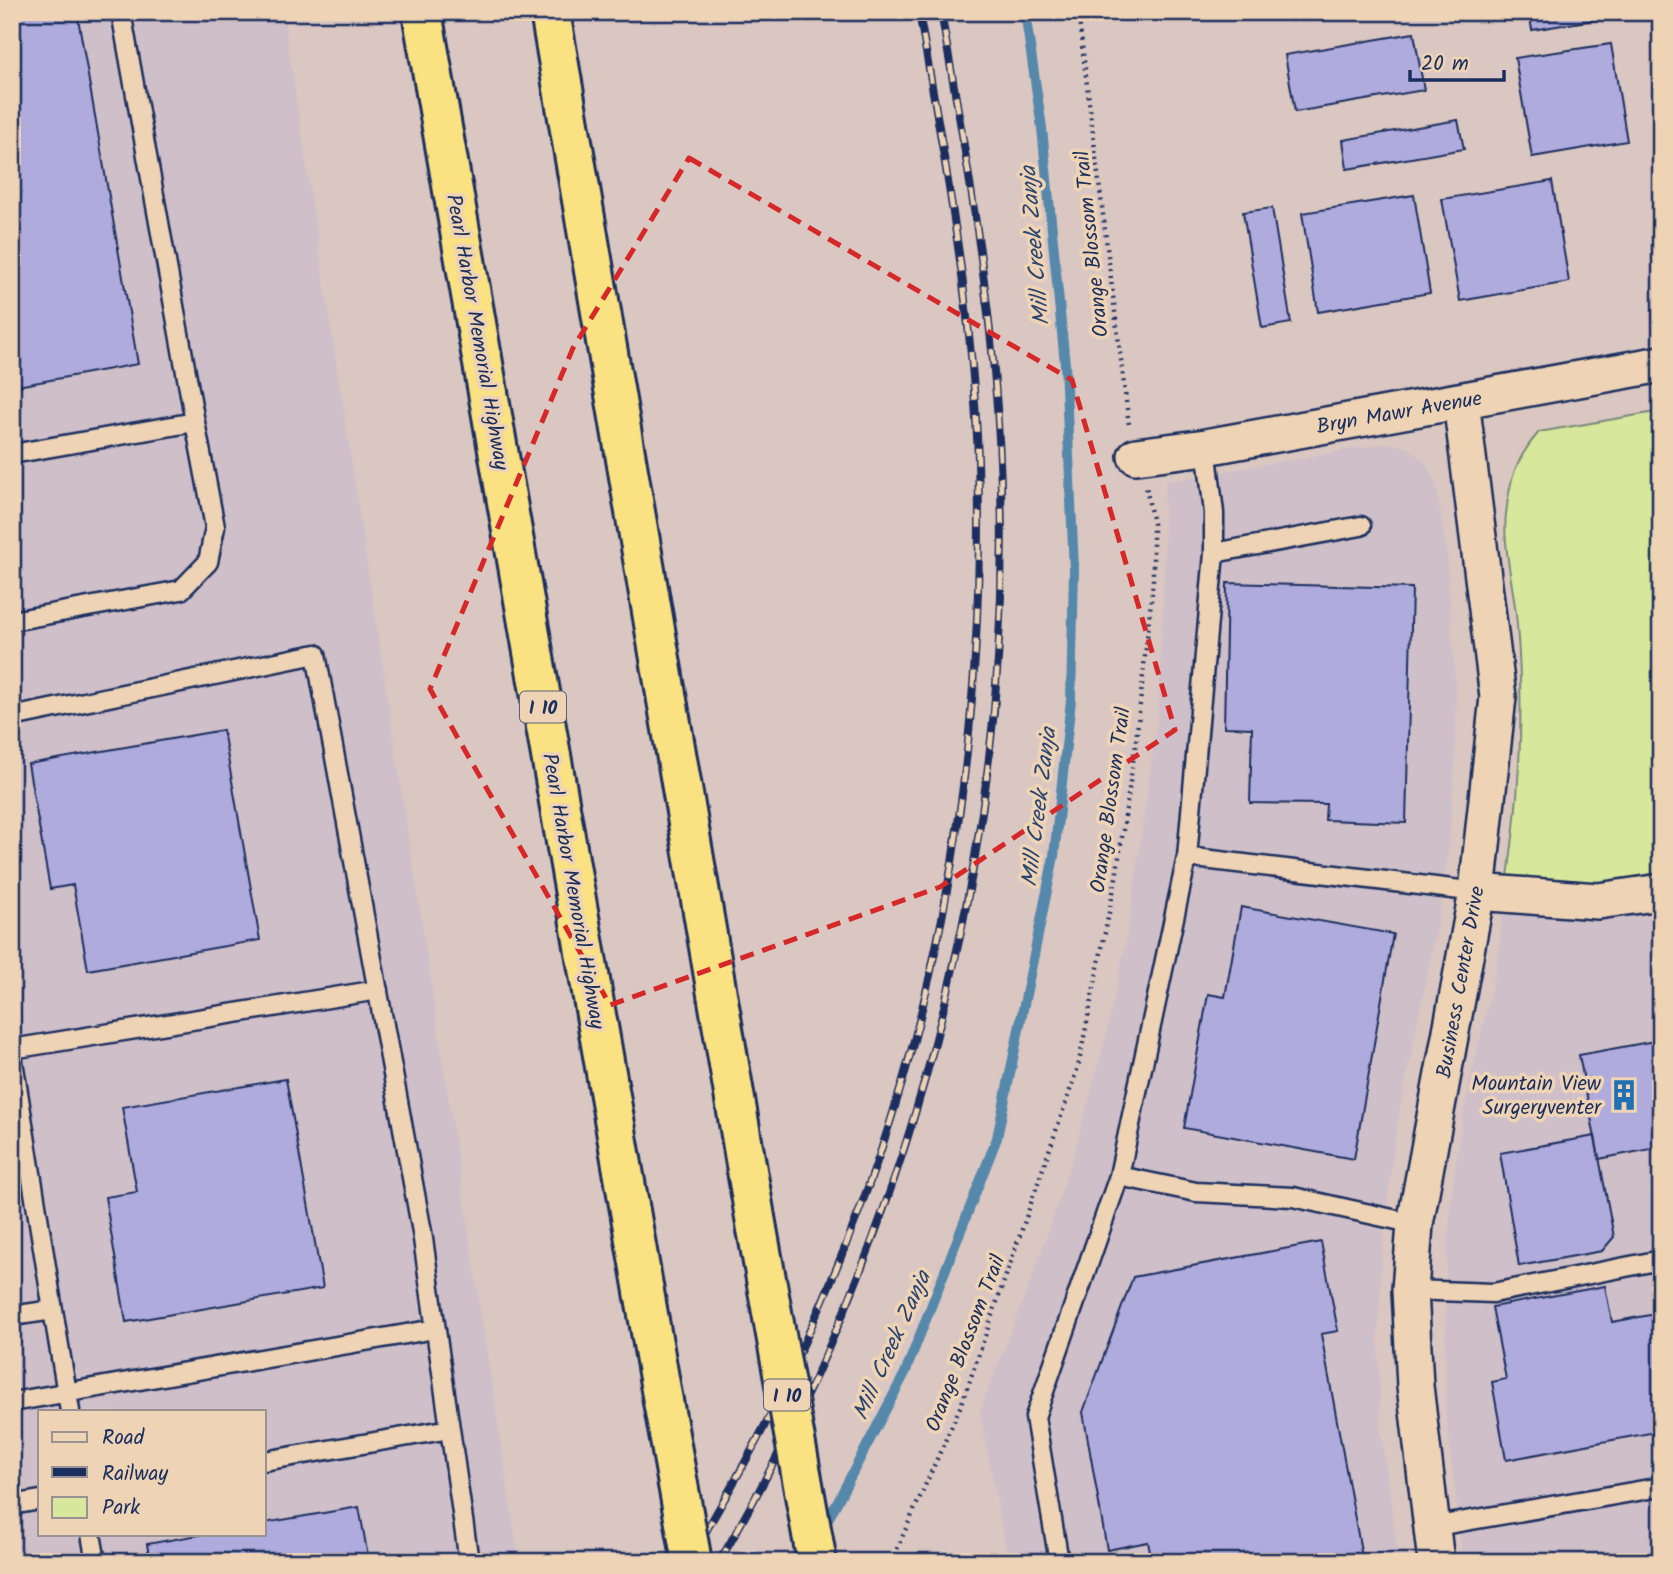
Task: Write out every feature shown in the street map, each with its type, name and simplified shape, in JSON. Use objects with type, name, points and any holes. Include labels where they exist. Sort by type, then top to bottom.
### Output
[{"type":"highway","points":[[414,12],[443,128]]},
{"type":"highway","name":"Pearl Harbor Memorial Highway","points":[[422,12],[692,1562]]},
{"type":"highway","name":"I 10","points":[[550,12],[602,303],[757,1229],[817,1562]]},
{"type":"highway","points":[[567,12],[602,303]]},
{"type":"street","name":"Bryn Mawr Avenue","points":[[1136,456],[1206,447],[1661,364]]},
{"type":"street","name":"Business Center Drive","points":[[1436,1562],[1415,1386],[1410,1290],[1415,1224],[1477,892],[1498,697],[1461,401]]},
{"type":"street","points":[[1477,892],[1598,901],[1661,892]]},
{"type":"lane","points":[[12,621],[181,590],[208,562],[215,527],[121,12]]},
{"type":"lane","points":[[12,454],[195,422]]},
{"type":"lane","points":[[1059,1562],[1035,1417],[1119,1176],[1187,857],[1214,553],[1214,513],[1206,447]]},
{"type":"lane","points":[[1214,553],[1361,526]]},
{"type":"lane","points":[[12,717],[316,654],[422,1233],[469,1562]]},
{"type":"lane","points":[[1187,857],[1477,892]]},
{"type":"lane","points":[[12,1049],[378,990]]},
{"type":"lane","points":[[12,1055],[69,1403]]},
{"type":"lane","points":[[1119,1176],[1196,1192],[1293,1198],[1415,1224]]},
{"type":"lane","points":[[1410,1290],[1493,1293],[1661,1260]]},
{"type":"lane","points":[[12,1316],[53,1310]]},
{"type":"lane","points":[[12,1402],[69,1403],[435,1329]]},
{"type":"lane","points":[[266,1461],[450,1429]]},
{"type":"lane","points":[[1432,1527],[1661,1488]]},
{"type":"lane","points":[[12,1505],[38,1500]]},
{"type":"lane","points":[[91,1536],[96,1562]]},
{"type":"path","name":"Orange Blossom Trail","points":[[891,1562],[962,1403],[1078,1068],[1116,878],[1136,740],[1153,582],[1149,496],[1136,456],[1125,407],[1100,176],[1078,12]]},
{"type":"highlighted area","points":[[689,158],[1072,380],[1175,730],[940,887],[610,1005],[430,689],[573,348]]},
{"type":"shaded area","points":[[12,12],[283,12],[519,1562],[12,1562]]},
{"type":"shaded area","points":[[1388,443],[1407,447],[1416,454],[1427,465],[1436,485],[1447,555],[1456,698],[1455,764],[1449,844],[1438,920],[1397,1124],[1383,1240],[1378,1336],[1381,1431],[1399,1562],[1008,1562],[980,1411],[1035,1270],[1073,1157],[1105,1040],[1128,932],[1158,714],[1165,482]]},
{"type":"shaded area","points":[[1661,882],[1661,1562],[1467,1562],[1462,1553],[1445,1406],[1446,1271],[1451,1198],[1463,1114],[1498,959],[1503,908]]},
{"type":"green space","points":[[1661,411],[1661,883],[1503,908],[1517,802],[1520,732],[1517,625],[1505,526],[1512,480],[1524,452],[1539,432]]},
{"type":"building","points":[[12,12],[77,12],[138,364],[12,387]]},
{"type":"building","points":[[1529,12],[1624,12],[1624,15],[1532,30]]},
{"type":"building","points":[[1414,33],[1424,90],[1295,112],[1285,55]]},
{"type":"building","points":[[1611,44],[1627,141],[1532,157],[1515,58]]},
{"type":"building","points":[[1458,120],[1464,149],[1347,169],[1343,140]]},
{"type":"building","points":[[1552,181],[1569,282],[1460,301],[1442,199]]},
{"type":"building","points":[[1414,195],[1430,293],[1318,312],[1302,213]]},
{"type":"building","points":[[1272,208],[1291,323],[1262,328],[1243,212]]},
{"type":"building","points":[[1227,583],[1412,588],[1406,823],[1325,820],[1326,804],[1250,803],[1252,728],[1224,727]]},
{"type":"building","points":[[223,730],[260,940],[88,970],[73,885],[50,889],[28,764]]},
{"type":"building","points":[[1241,907],[1393,934],[1354,1159],[1184,1128],[1208,994],[1225,997]]},
{"type":"building","name":"Mountain View Surgeryventer","points":[[1660,1040],[1661,1147],[1599,1159],[1579,1055]]},
{"type":"building","points":[[286,1079],[323,1288],[126,1322],[105,1197],[137,1192],[122,1107]]},
{"type":"building","points":[[1595,1136],[1614,1237],[1602,1251],[1519,1266],[1500,1153]]},
{"type":"building","points":[[1321,1242],[1338,1331],[1321,1334],[1363,1562],[1152,1562],[1148,1542],[1107,1550],[1083,1412],[1133,1277]]},
{"type":"building","points":[[1605,1286],[1612,1322],[1661,1313],[1661,1431],[1506,1460],[1492,1382],[1506,1379],[1492,1307]]},
{"type":"building","points":[[359,1507],[369,1562],[150,1562],[147,1544],[193,1536],[266,1536],[266,1523]]},
{"type":"waterway","name":"Mill Creek Zanja","points":[[823,1529],[905,1373],[997,1138],[1054,856],[1071,700],[1074,570],[1065,364],[1042,128],[1025,12]]},
{"type":"railway","points":[[689,1562],[751,1451],[786,1381],[830,1284],[880,1153],[928,984],[960,811],[976,636],[978,460],[964,291],[919,12]]},
{"type":"railway","points":[[719,1562],[792,1426],[855,1284],[907,1138],[949,988],[979,835],[996,680],[1002,525],[994,371],[984,281],[941,12]]},
{"type":"place","name":"Mountain View Surgeryventer","points":[[1624,1095]]}]
